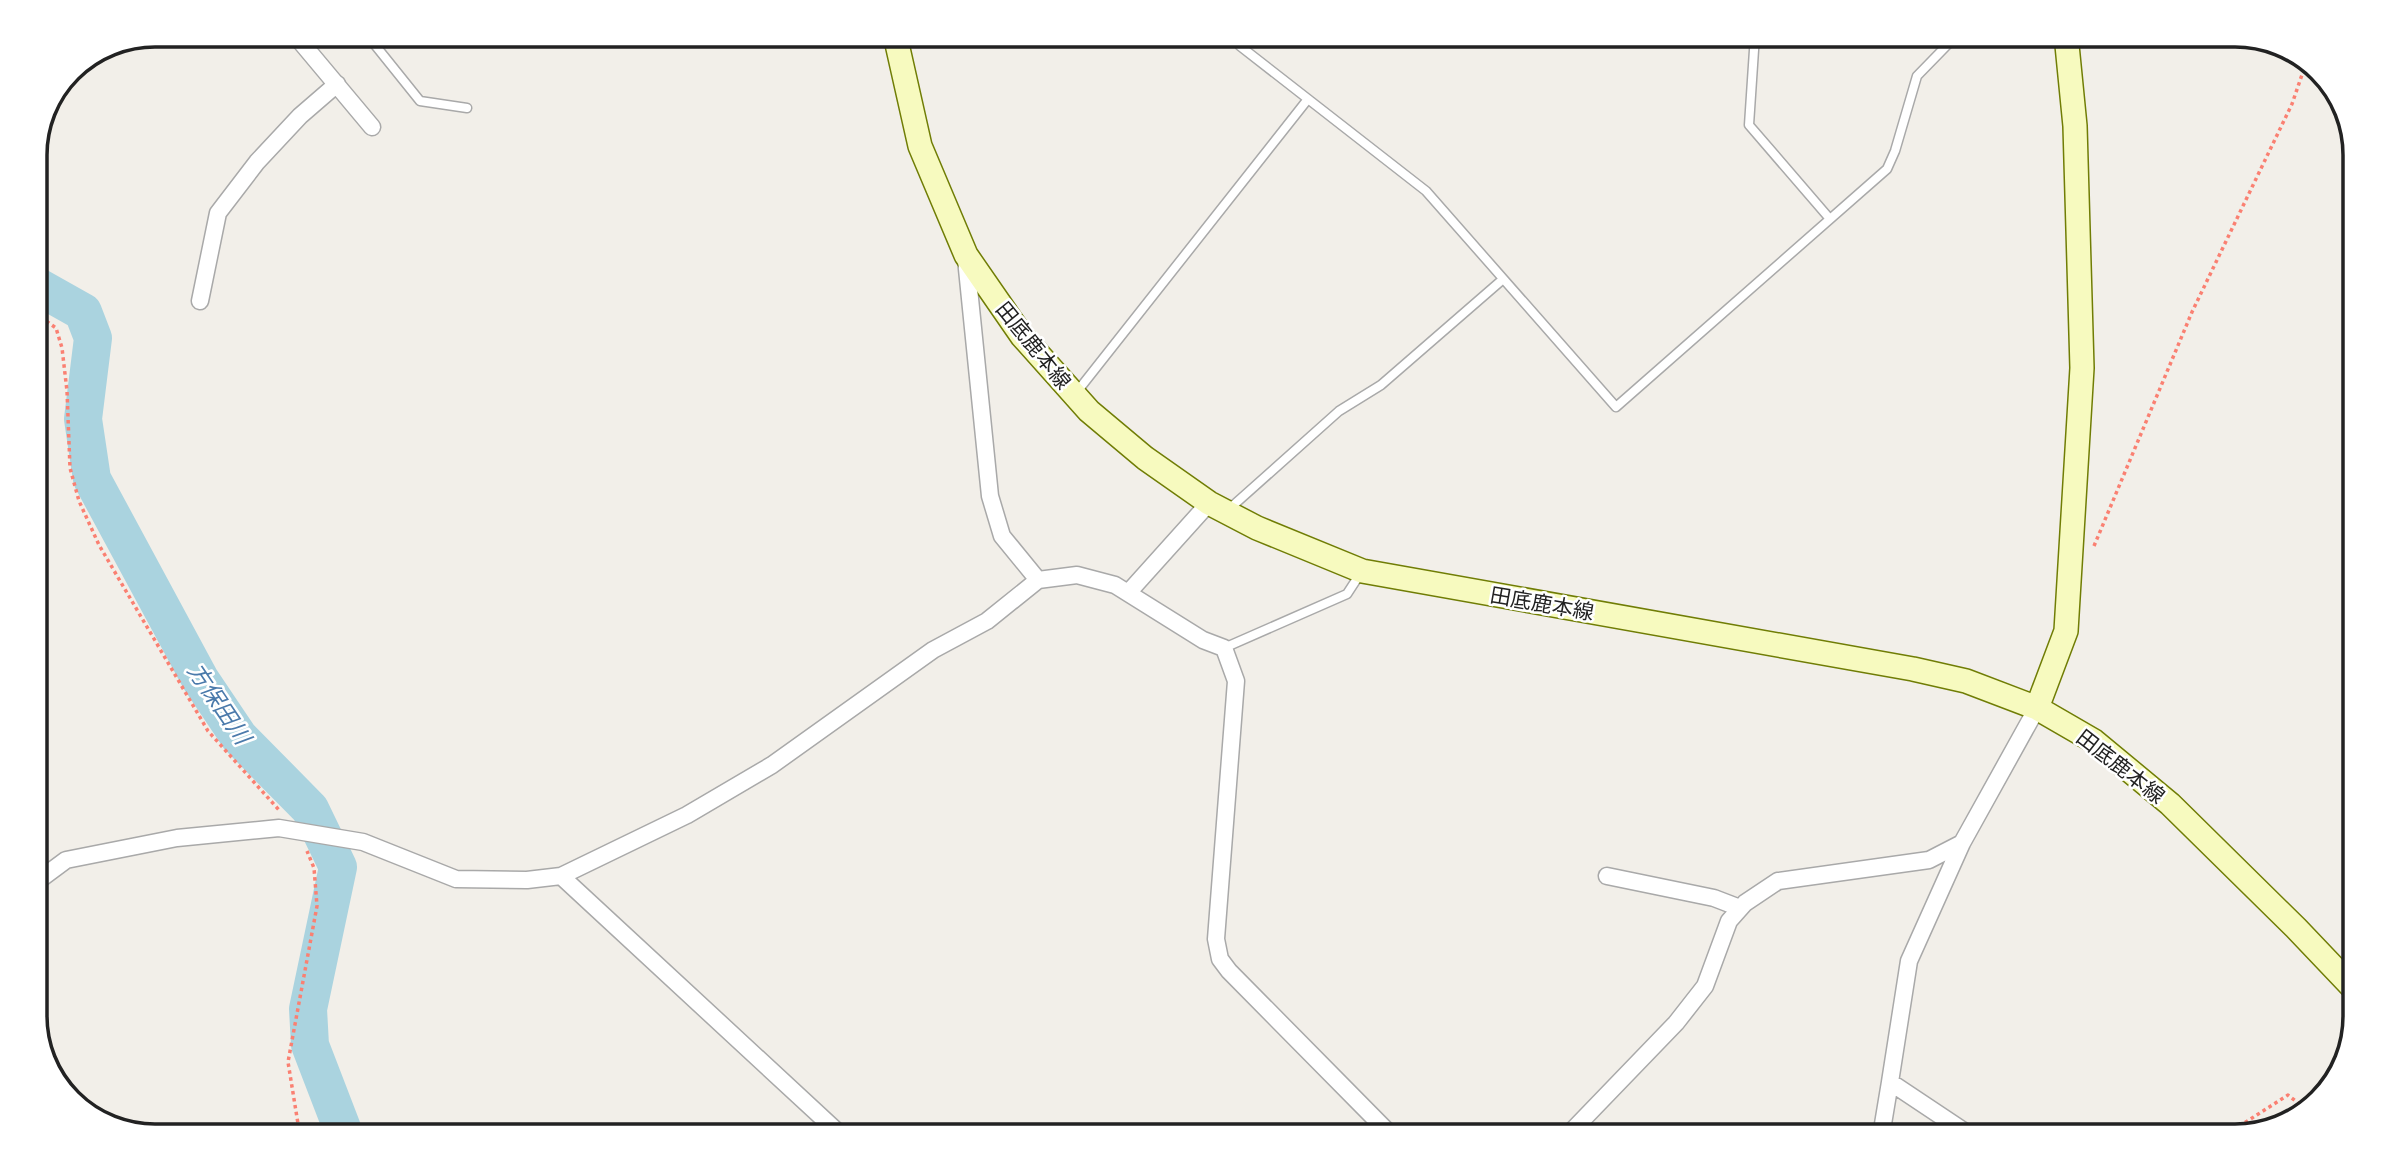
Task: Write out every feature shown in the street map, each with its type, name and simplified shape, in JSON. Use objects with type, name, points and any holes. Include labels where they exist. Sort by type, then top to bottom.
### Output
[{"type":"main road","name":"田底鹿本線","points":[[898,47],[920,146],[966,255],[1022,336],[1089,411],[1145,458],[1217,508],[1257,528],[1362,571],[1913,669],[1966,681],[2037,708],[2094,741],[2170,804],[2343,977]]},
{"type":"main road","points":[[2037,708],[2066,631],[2082,368],[2075,126],[2067,47]]},
{"type":"street","points":[[305,47],[372,127]]},
{"type":"street","points":[[200,301],[218,213],[257,162],[300,116],[337,84]]},
{"type":"street","points":[[966,255],[990,496],[1002,536],[1038,580]]},
{"type":"street","points":[[1128,593],[1217,508]]},
{"type":"street","points":[[47,874],[66,860],[140,845],[177,838],[279,828],[363,842],[456,879],[527,880],[561,876],[687,815],[772,765],[933,650],[988,621],[1038,580],[1077,575],[1115,585],[1203,640],[1224,648],[1236,681],[1216,928],[1220,959],[1238,981],[1380,1124]]},
{"type":"street","points":[[1883,1124],[1909,961],[1962,843],[2037,708]]},
{"type":"street","points":[[1579,1124],[1676,1023],[1705,986],[1730,921],[1745,902],[1778,881],[1928,860],[1962,843]]},
{"type":"street","points":[[561,876],[829,1124]]},
{"type":"street","points":[[1607,876],[1714,898],[1740,908]]},
{"type":"street","points":[[1890,1082],[1953,1124]]},
{"type":"lane","points":[[377,47],[420,101],[467,108]]},
{"type":"lane","points":[[1241,47],[1426,191],[1616,407],[1886,169],[1895,151],[1917,76],[1946,47]]},
{"type":"lane","points":[[1754,47],[1749,125],[1830,219]]},
{"type":"lane","points":[[1075,395],[1308,99]]},
{"type":"lane","points":[[1217,508],[1339,411],[1381,385],[1503,279]]},
{"type":"lane","points":[[1224,648],[1347,594],[1362,571]]},
{"type":"path","points":[[2092,551],[2192,312],[2292,104],[2303,72]]},
{"type":"path","points":[[47,322],[56,328],[62,348],[67,391],[70,468],[79,501],[99,545],[208,731],[298,831],[314,869],[317,906],[288,1062],[298,1124]]},
{"type":"path","points":[[2244,1123],[2288,1095],[2298,1103]]},
{"type":"waterway","name":"方保田川","points":[[47,292],[83,312],[93,338],[83,419],[92,479],[200,679],[239,737],[310,809],[338,867],[308,1009],[310,1045],[340,1124]]}]
